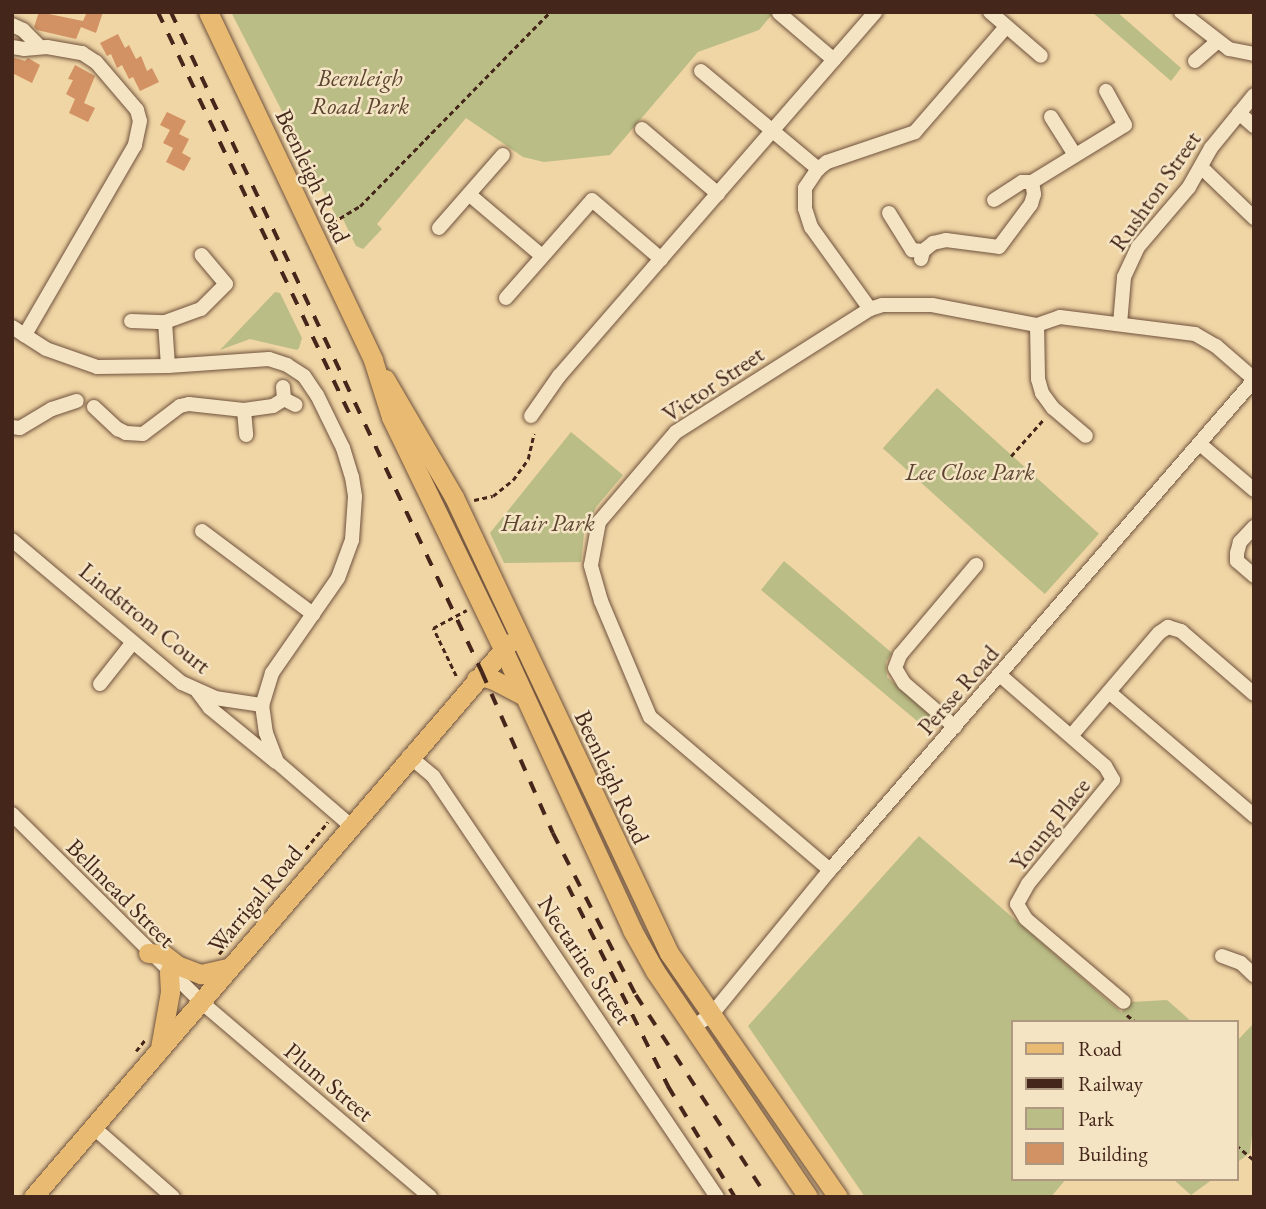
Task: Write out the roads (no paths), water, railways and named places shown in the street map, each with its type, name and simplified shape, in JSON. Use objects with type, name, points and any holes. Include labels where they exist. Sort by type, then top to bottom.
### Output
[{"type":"main road","name":"Beenleigh Road","points":[[208,12],[373,360],[391,417],[503,649],[632,930],[655,971],[808,1197]]},
{"type":"main road","name":"Beenleigh Road","points":[[373,360],[402,403],[454,497],[669,953],[838,1197]]},
{"type":"main road","name":"Warrigal Road","points":[[33,1197],[93,1127],[155,1041],[200,1001],[219,966],[350,825],[409,755],[466,678],[517,635]]},
{"type":"main road","points":[[466,678],[484,677],[494,680],[524,696]]},
{"type":"main road","points":[[148,953],[163,954],[177,965],[201,974],[219,966]]},
{"type":"main road","points":[[155,1041],[170,992],[169,972]]},
{"type":"street","points":[[531,416],[539,396],[662,259],[875,12]]},
{"type":"street","points":[[990,12],[1041,56]]},
{"type":"street","points":[[1181,12],[1217,41],[1241,53],[1254,54]]},
{"type":"street","points":[[779,13],[834,60]]},
{"type":"street","points":[[12,25],[23,30],[40,47]]},
{"type":"street","points":[[870,309],[811,227],[804,208],[805,188],[818,169],[827,162],[915,132],[1006,27]]},
{"type":"street","points":[[1195,61],[1217,41]]},
{"type":"street","points":[[12,47],[40,47],[82,53],[96,62],[137,110],[140,121],[135,145],[25,335]]},
{"type":"street","points":[[701,71],[818,169]]},
{"type":"street","points":[[994,200],[1022,182],[1032,182],[1125,125],[1106,91]]},
{"type":"street","name":"Rushton Street","points":[[1120,324],[1124,277],[1138,247],[1189,187],[1211,148],[1254,95]]},
{"type":"street","points":[[1239,113],[1254,125]]},
{"type":"street","points":[[1051,117],[1075,155]]},
{"type":"street","points":[[642,129],[718,194]]},
{"type":"street","points":[[439,228],[471,196],[503,155]]},
{"type":"street","points":[[1201,167],[1254,218]]},
{"type":"street","points":[[889,213],[912,250],[922,255],[933,243],[946,240],[999,247],[1031,204],[1034,194],[1032,182]]},
{"type":"street","points":[[471,196],[542,256]]},
{"type":"street","points":[[506,298],[592,200],[662,259]]},
{"type":"street","points":[[131,321],[165,322],[201,309],[226,284],[202,255]]},
{"type":"street","name":"Victor Street","points":[[830,870],[650,717],[601,601],[591,565],[600,522],[676,432],[870,309],[901,304],[932,305],[1037,325],[1060,317],[1195,334],[1216,346],[1254,379]]},
{"type":"street","points":[[165,322],[168,366]]},
{"type":"street","points":[[1037,325],[1038,379],[1053,408],[1086,436]]},
{"type":"street","points":[[12,327],[71,360],[97,367],[168,366],[269,359],[304,376],[317,395],[349,467],[355,497],[355,520],[347,558],[338,578],[272,673],[262,705],[266,733],[277,762]]},
{"type":"street","name":"Persse Road","points":[[693,1027],[712,1014],[830,870],[1001,676],[1254,379]]},
{"type":"street","points":[[94,407],[126,433],[143,434],[180,406],[189,404],[244,410],[273,406],[288,397]]},
{"type":"street","points":[[12,427],[20,428],[52,408],[77,401]]},
{"type":"street","points":[[244,410],[246,435]]},
{"type":"street","points":[[1200,444],[1254,490]]},
{"type":"street","points":[[1254,527],[1240,542],[1237,561],[1254,576]]},
{"type":"street","points":[[202,531],[313,614]]},
{"type":"street","name":"Lindstrom Court","points":[[12,540],[182,683],[198,692],[262,705]]},
{"type":"street","points":[[955,727],[904,682],[895,668],[900,654],[976,565]]},
{"type":"street","points":[[1071,736],[1159,633],[1173,627],[1254,694]]},
{"type":"street","points":[[100,684],[133,642]]},
{"type":"street","name":"Young Place","points":[[1001,676],[1105,766],[1114,779],[1108,790],[1028,884],[1017,904],[1026,919],[1124,1002]]},
{"type":"street","points":[[198,692],[210,708],[350,825]]},
{"type":"street","points":[[1109,692],[1254,816]]},
{"type":"street","name":"Nectarine Street","points":[[409,755],[433,776],[717,1197]]},
{"type":"street","name":"Bellmead Street","points":[[12,814],[148,953],[200,1001]]},
{"type":"street","points":[[1222,956],[1241,964],[1254,975]]},
{"type":"street","name":"Plum Street","points":[[200,1001],[430,1197]]},
{"type":"street","points":[[93,1127],[173,1197]]},
{"type":"railway","points":[[158,12],[349,413]]},
{"type":"railway","points":[[171,12],[482,672],[553,833],[636,995],[767,1197]]},
{"type":"railway","points":[[568,886],[668,1086],[735,1197]]},
{"type":"park label","name":"Beenleigh Road Park","points":[[360,92]]},
{"type":"park label","name":"Lee Close Park","points":[[970,472]]},
{"type":"park label","name":"Hair Park","points":[[548,523]]}]
